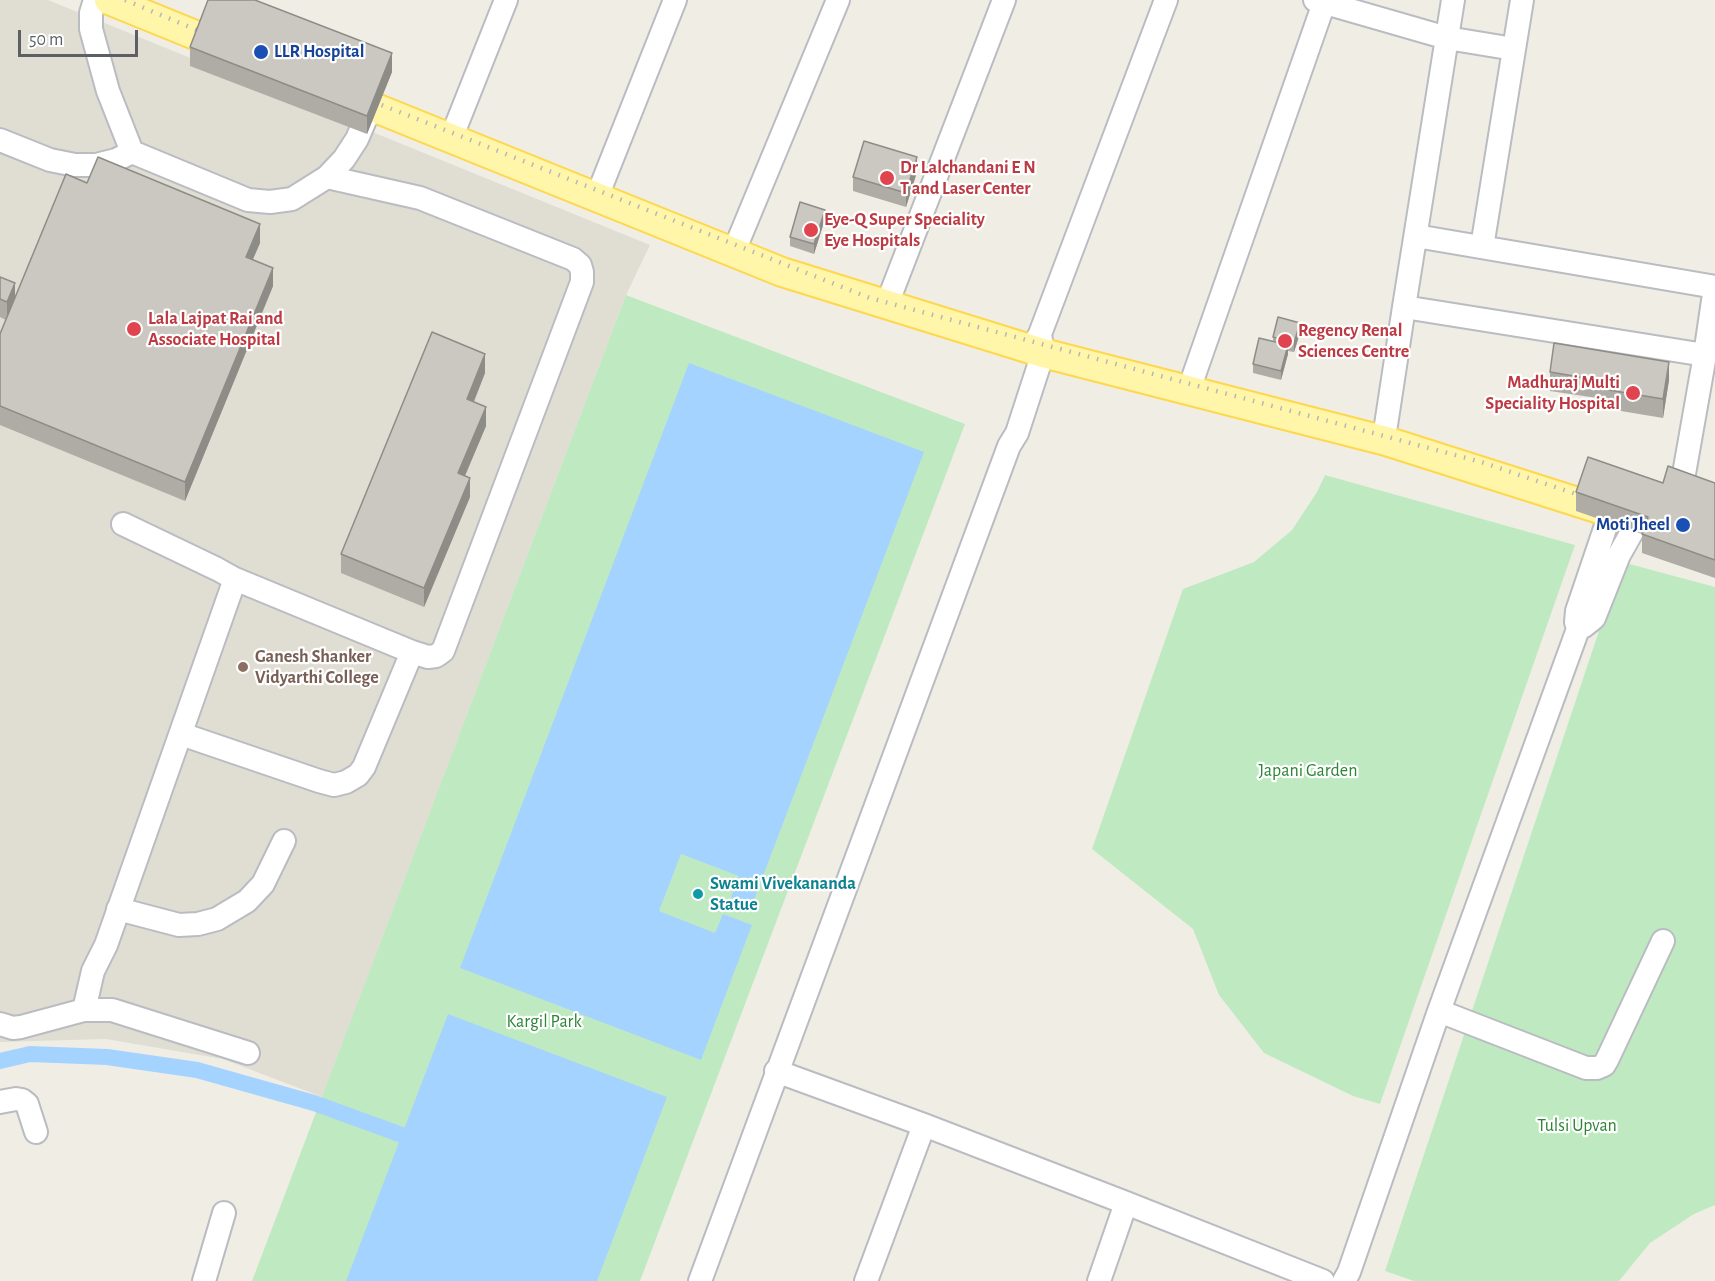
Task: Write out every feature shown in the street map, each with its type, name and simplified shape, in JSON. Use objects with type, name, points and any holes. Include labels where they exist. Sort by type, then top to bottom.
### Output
[{"type":"main road","points":[[109,0],[256,52],[143,0]]},
{"type":"main road","points":[[1669,523],[1614,503],[1038,346],[782,272],[542,167],[456,126],[322,79],[371,106],[542,167],[602,184],[788,258],[892,291],[1038,346],[1194,375],[1386,425],[1614,503],[1669,523]]},
{"type":"street","points":[[95,0],[91,13],[92,29],[108,91],[132,152],[248,200],[270,202],[292,199],[327,177],[344,159],[357,139],[371,106]]},
{"type":"street","points":[[456,126],[506,0]]},
{"type":"street","points":[[602,184],[675,0]]},
{"type":"street","points":[[739,239],[838,0]]},
{"type":"street","points":[[892,291],[1004,0]]},
{"type":"street","points":[[700,1281],[1009,446],[1017,434],[1038,346],[1166,0]]},
{"type":"street","points":[[1386,425],[1453,0]]},
{"type":"street","points":[[1482,247],[1522,0]]},
{"type":"street","points":[[1194,375],[1321,1],[1447,38],[1514,49]]},
{"type":"street","points":[[0,140],[50,160],[75,165],[96,165],[116,160],[132,152]]},
{"type":"street","points":[[123,524],[235,579],[412,652],[428,657],[436,656],[443,651],[582,282],[582,272],[580,265],[573,259],[420,198],[327,177]]},
{"type":"street","points":[[1416,236],[1715,287],[1705,355],[1669,523],[1619,555],[1594,618],[1578,629]]},
{"type":"street","points":[[1404,307],[1705,355]]},
{"type":"street","points":[[1344,1281],[1578,629],[1577,611],[1614,503]]},
{"type":"street","points":[[84,1010],[93,971],[106,945],[235,579]]},
{"type":"street","points":[[180,734],[319,781],[334,784],[346,782],[358,775],[364,767],[412,652]]},
{"type":"street","points":[[118,909],[179,925],[217,920],[247,901],[263,884],[284,842]]},
{"type":"street","points":[[1439,1011],[1586,1068],[1597,1068],[1604,1065],[1607,1060],[1663,941]]},
{"type":"street","points":[[0,1024],[13,1028],[21,1027],[84,1010],[100,1009],[125,1012],[249,1053]]},
{"type":"street","points":[[776,1071],[924,1125],[1323,1281]]},
{"type":"street","points":[[0,1102],[16,1099],[27,1104],[36,1132]]},
{"type":"street","points":[[866,1281],[924,1125]]},
{"type":"street","points":[[1099,1281],[1126,1203]]},
{"type":"street","points":[[204,1281],[224,1213]]},
{"type":"shaded area","name":"Ganesh Shanker Vidyarthi College","points":[[0,0],[48,0],[650,245],[626,295],[322,1097],[223,1059],[106,1039],[0,1042]]},
{"type":"green space","name":"Kargil Park","points":[[626,295],[965,424],[640,1281],[252,1281]]},
{"type":"green space","name":"Japani Garden","points":[[1325,475],[1575,545],[1380,1104],[1353,1096],[1264,1053],[1219,995],[1193,929],[1092,849],[1183,589],[1254,562],[1292,530],[1317,492]]},
{"type":"green space","name":"Tulsi Upvan","points":[[1622,562],[1715,587],[1715,1205],[1694,1214],[1650,1243],[1619,1281],[1414,1281],[1385,1271]]},
{"type":"water","points":[[689,363],[924,452],[752,905],[731,897],[739,876],[681,854],[659,911],[715,933],[723,914],[752,925],[701,1060],[460,968]]},
{"type":"water","points":[[448,1014],[667,1097],[597,1281],[346,1281]]},
{"type":"building","name":"LLR Hospital","points":[[208,0],[255,0],[392,53],[367,116],[190,47]]},
{"type":"building","points":[[864,141],[917,157],[906,193],[853,177]]},
{"type":"building","points":[[98,157],[260,224],[246,257],[273,268],[185,482],[0,406],[0,334],[66,174],[87,183]]},
{"type":"building","points":[[800,202],[825,210],[814,244],[790,237]]},
{"type":"building","points":[[0,277],[15,283],[7,302],[0,299]]},
{"type":"building","points":[[1278,317],[1300,323],[1294,343],[1273,337]]},
{"type":"building","points":[[432,332],[485,354],[467,399],[486,407],[458,473],[470,478],[424,588],[341,554]]},
{"type":"building","points":[[1259,338],[1288,345],[1281,371],[1253,364]]},
{"type":"building","points":[[1554,343],[1669,362],[1663,399],[1597,388],[1598,380],[1550,372]]},
{"type":"building","name":"Moti Jheel","points":[[1588,457],[1663,483],[1668,466],[1715,483],[1715,560],[1642,534],[1648,517],[1576,492]]},
{"type":"waterway","points":[[0,1061],[30,1054],[107,1057],[197,1070],[314,1103],[402,1135]]},
{"type":"railway","points":[[125,0],[211,36]]},
{"type":"railway","points":[[364,98],[870,298],[1481,462],[1591,499]]},
{"type":"place","name":"LLR Hospital","points":[[261,52]]},
{"type":"place","name":"Dr Lalchandani E N T and Laser Center","points":[[887,178]]},
{"type":"place","name":"Eye-Q Super Speciality Eye Hospitals","points":[[811,230]]},
{"type":"place","name":"Lala Lajpat Rai and Associate Hospital","points":[[134,329]]},
{"type":"place","name":"Regency Renal Sciences Centre","points":[[1285,341]]},
{"type":"place","name":"Madhuraj Multi Speciality Hospital","points":[[1633,393]]},
{"type":"place","name":"Moti Jheel","points":[[1683,525]]},
{"type":"place","name":"Ganesh Shanker Vidyarthi College","points":[[243,667]]},
{"type":"place","name":"Swami Vivekananda Statue","points":[[698,894]]}]
